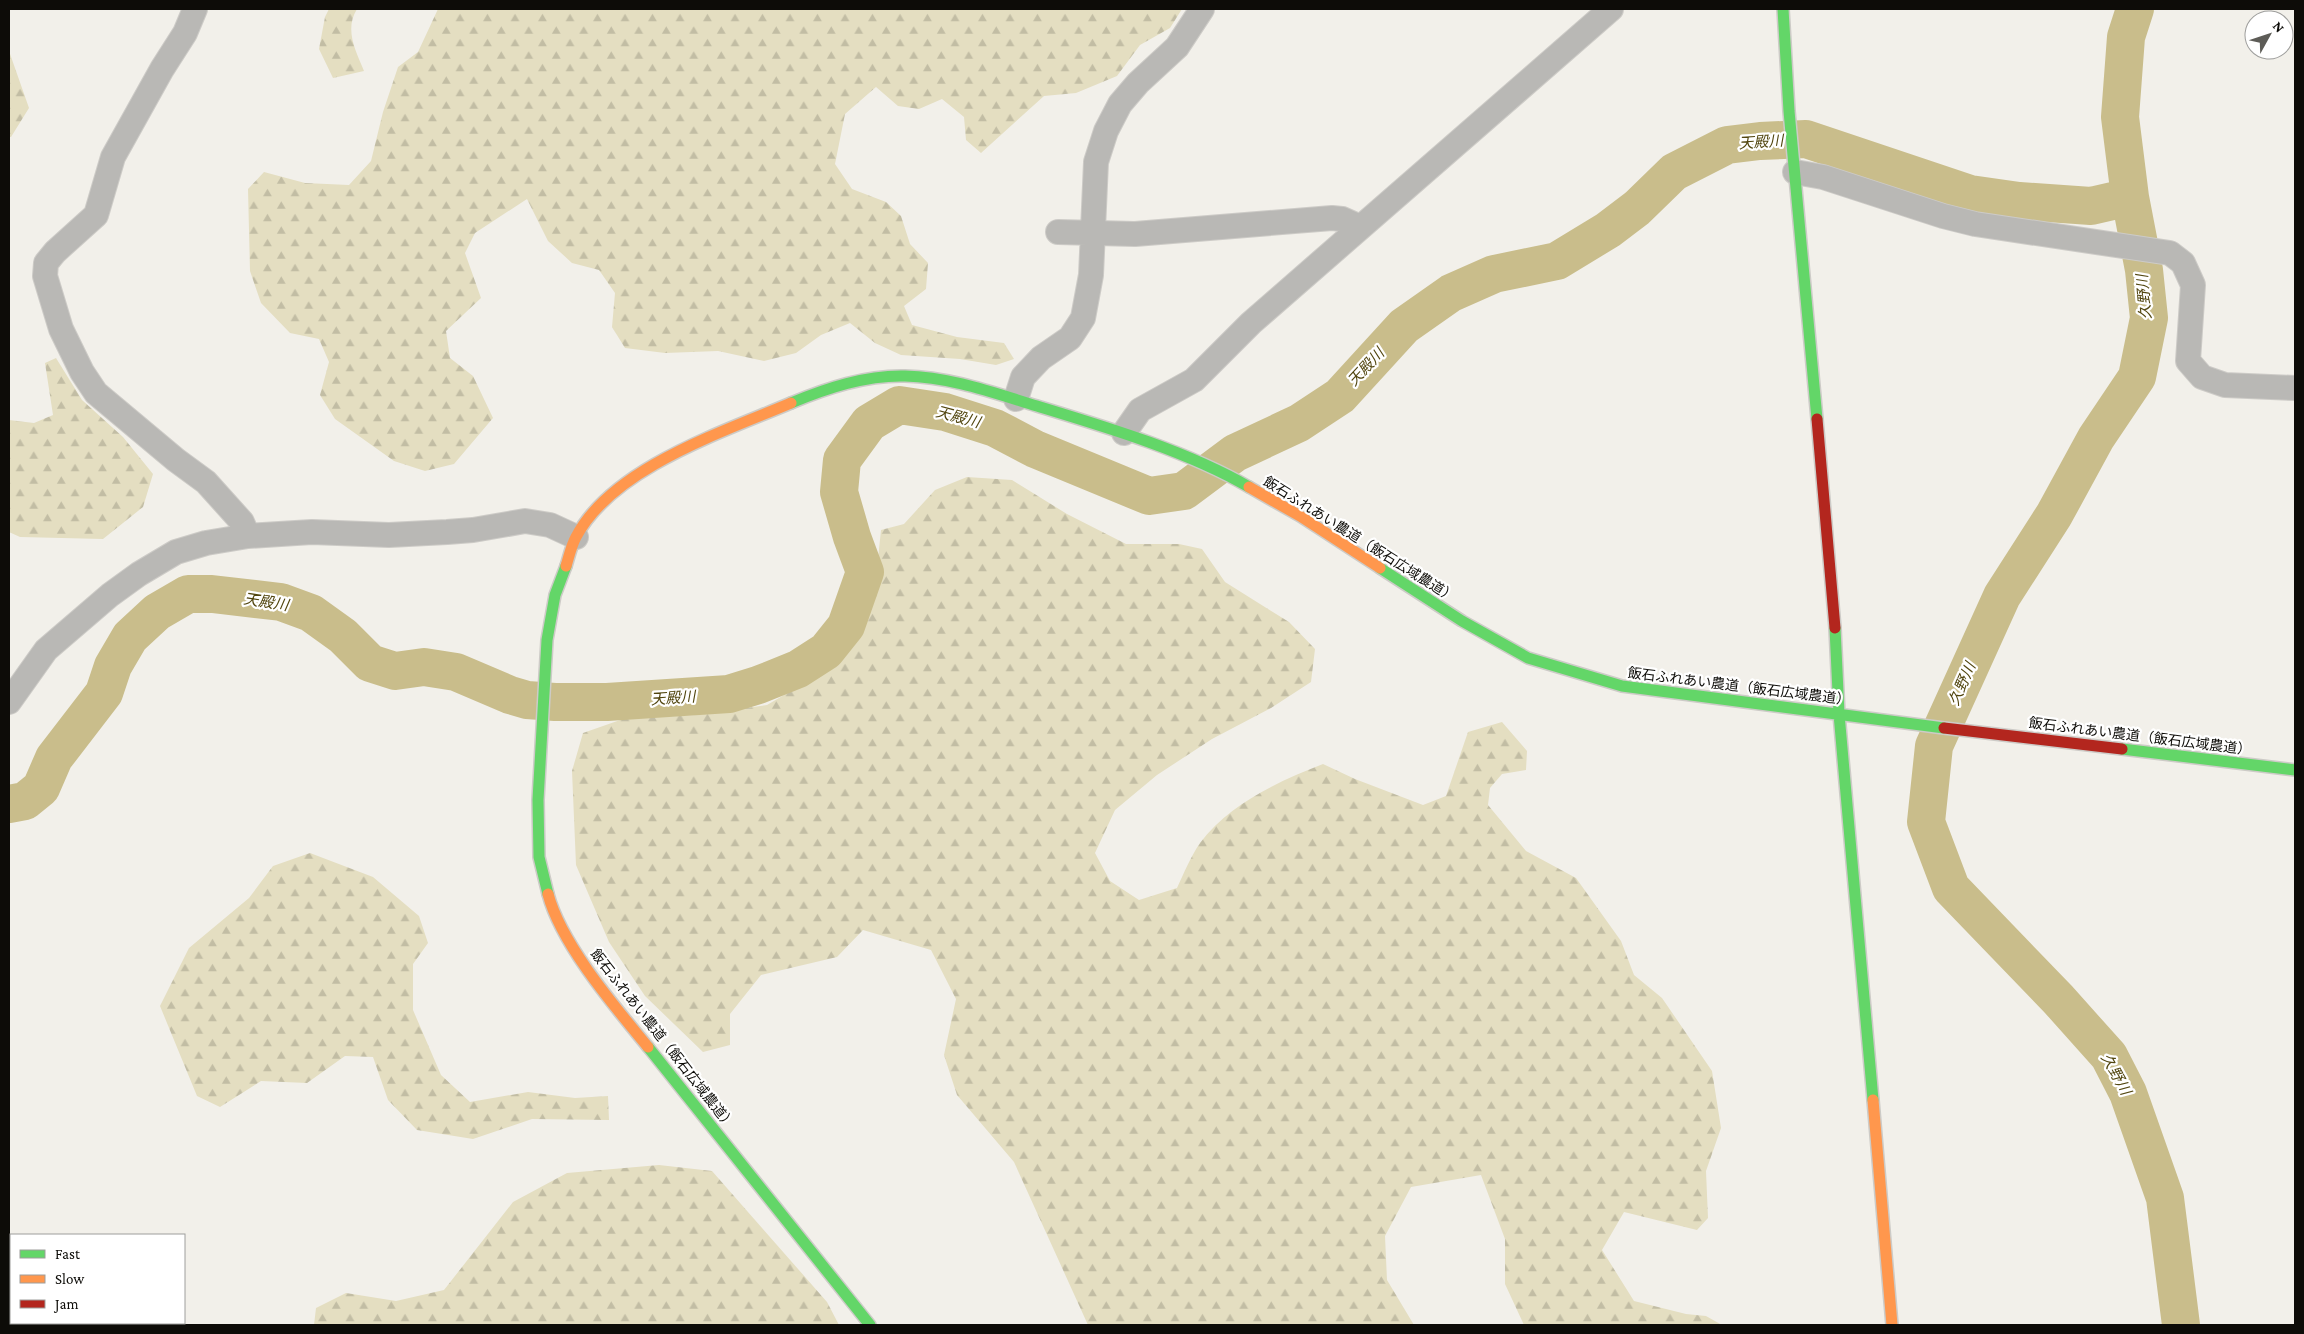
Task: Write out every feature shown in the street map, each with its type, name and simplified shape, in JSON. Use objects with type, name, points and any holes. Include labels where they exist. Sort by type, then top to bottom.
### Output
[{"type":"street","points":[[195,9],[185,33],[162,69],[113,157],[96,214],[50,257],[46,263],[45,276],[61,329],[82,372],[96,393],[176,460],[206,482],[242,522],[248,536]]},
{"type":"street","points":[[1016,398],[1023,377],[1041,358],[1070,338],[1083,318],[1091,275],[1096,162],[1106,131],[1120,104],[1138,82],[1177,47],[1202,9]]},
{"type":"street","points":[[1124,433],[1140,410],[1194,380],[1251,323],[1611,9]]},
{"type":"street","points":[[1783,9],[1794,162],[1832,578],[1839,714],[1892,1325]]},
{"type":"street","points":[[1794,162],[1823,177],[1942,216],[1975,224],[2170,253],[2183,263],[2193,285],[2188,361],[2202,377],[2225,385],[2295,388]]},
{"type":"street","points":[[1058,232],[1135,234],[1332,218],[1342,219],[1360,227]]},
{"type":"street","name":"飯石ふれあい農道（飯石広域農道）","points":[[870,1325],[614,1005],[577,954],[551,905],[539,857],[538,800],[547,640],[555,595],[576,537],[598,507],[628,481],[674,453],[810,395],[855,381],[904,376],[958,382],[1016,398],[1124,433],[1178,454],[1239,482],[1300,516],[1462,622],[1528,658],[1622,686],[2295,770]]},
{"type":"street","points":[[9,702],[46,650],[138,574],[176,552],[206,543],[248,536],[312,532],[389,535],[473,530],[525,521],[550,525],[576,537]]},
{"type":"green space","points":[[329,9],[357,9],[351,25],[351,33],[364,71],[333,78],[319,49],[325,17]]},
{"type":"green space","points":[[438,9],[1182,9],[1170,28],[1140,45],[1117,76],[1076,93],[1044,96],[981,153],[966,140],[964,117],[942,99],[919,109],[898,106],[876,87],[845,114],[835,164],[852,189],[886,202],[901,216],[910,244],[928,263],[926,289],[904,306],[912,325],[957,337],[1004,343],[1014,359],[996,365],[960,359],[901,355],[875,343],[850,323],[821,335],[796,353],[764,361],[718,351],[665,353],[625,348],[612,327],[615,293],[599,270],[572,263],[548,241],[527,199],[475,233],[465,253],[481,298],[446,331],[450,358],[473,376],[493,418],[454,464],[425,471],[394,461],[335,419],[320,395],[329,362],[319,339],[290,333],[261,303],[250,271],[248,189],[264,172],[305,183],[349,185],[371,161],[383,112],[398,67],[418,52]]},
{"type":"green space","points":[[9,51],[29,108],[11,137],[9,137]]},
{"type":"green space","points":[[56,358],[82,400],[123,437],[153,474],[143,507],[103,539],[20,537],[9,532],[9,420],[34,423],[53,415],[45,363]]},
{"type":"green space","points":[[967,477],[1012,480],[1067,514],[1126,544],[1179,544],[1202,549],[1225,582],[1289,622],[1315,649],[1311,682],[1271,708],[1212,739],[1157,775],[1115,810],[1095,853],[1110,881],[1139,900],[1177,888],[1197,848],[1212,829],[1240,805],[1272,786],[1323,764],[1355,779],[1423,805],[1446,796],[1468,732],[1502,722],[1527,751],[1526,770],[1502,774],[1490,788],[1488,805],[1526,851],[1576,878],[1621,941],[1634,975],[1662,998],[1712,1071],[1721,1128],[1706,1171],[1708,1218],[1697,1230],[1624,1212],[1602,1250],[1634,1301],[1686,1314],[1706,1316],[1722,1325],[1524,1325],[1505,1284],[1505,1239],[1481,1175],[1411,1187],[1385,1236],[1387,1280],[1414,1325],[1088,1325],[1014,1162],[957,1095],[944,1055],[956,999],[931,950],[863,930],[837,957],[761,975],[730,1014],[730,1045],[703,1052],[645,996],[609,942],[576,865],[572,771],[583,733],[623,719],[696,715],[767,705],[813,678],[850,645],[874,597],[881,530],[904,524],[935,490]]},
{"type":"green space","points":[[310,853],[373,877],[419,916],[428,943],[413,964],[413,1010],[441,1075],[470,1102],[528,1092],[575,1098],[608,1096],[609,1120],[532,1119],[473,1139],[417,1130],[388,1100],[373,1057],[345,1056],[307,1083],[261,1081],[220,1107],[197,1096],[160,1006],[189,948],[249,898],[273,866]]},
{"type":"green space","points":[[659,1165],[712,1171],[827,1302],[839,1325],[314,1325],[316,1308],[346,1293],[396,1301],[444,1290],[513,1202],[567,1173]]},
{"type":"green space","points":[[9,1271],[10,1324],[94,1325],[9,1325]]},
{"type":"waterway","name":"久野川","points":[[2135,9],[2126,37],[2120,117],[2130,197],[2144,270],[2149,318],[2137,377],[2096,438],[2054,515],[2002,596],[1934,746],[1926,822],[1951,888],[2058,999],[2109,1056],[2128,1093],[2165,1198],[2181,1325]]},
{"type":"waterway","name":"天殿川","points":[[9,804],[25,801],[41,788],[54,758],[104,693],[113,666],[130,637],[157,612],[188,594],[212,594],[281,602],[311,613],[343,636],[370,663],[395,671],[424,667],[456,672],[510,695],[527,700],[607,702],[729,694],[758,685],[798,669],[826,651],[846,626],[865,572],[852,537],[839,492],[842,460],[869,423],[899,405],[945,412],[995,428],[1035,449],[1149,496],[1184,491],[1235,453],[1299,423],[1340,396],[1404,326],[1451,293],[1494,274],[1557,261],[1608,230],[1637,208],[1674,172],[1727,145],[1806,139],[1970,194],[2019,201],[2091,206],[2130,197]]},
{"type":"traffic: fast","points":[[1783,9],[1789,111],[1817,419]]},
{"type":"traffic: fast","points":[[791,403],[819,392],[861,380],[890,376],[939,379],[988,391],[1091,422],[1146,441],[1199,462],[1249,487]]},
{"type":"traffic: fast","points":[[548,894],[539,857],[538,800],[547,640],[555,595],[566,566]]},
{"type":"traffic: fast","points":[[1380,568],[1462,621],[1528,658],[1622,686],[1944,728]]},
{"type":"traffic: fast","points":[[1835,628],[1839,714],[1873,1100]]},
{"type":"traffic: fast","points":[[2122,749],[2295,770]]},
{"type":"traffic: fast","points":[[648,1047],[870,1325]]},
{"type":"traffic: slow","points":[[566,566],[576,537],[593,513],[615,491],[642,472],[672,455],[734,426],[791,403]]},
{"type":"traffic: slow","points":[[1249,487],[1300,516],[1380,568]]},
{"type":"traffic: slow","points":[[548,894],[564,933],[590,974],[648,1047]]},
{"type":"traffic: slow","points":[[1873,1100],[1892,1325]]},
{"type":"traffic: jam","points":[[1817,419],[1835,628]]},
{"type":"traffic: jam","points":[[1944,728],[2122,749]]}]
